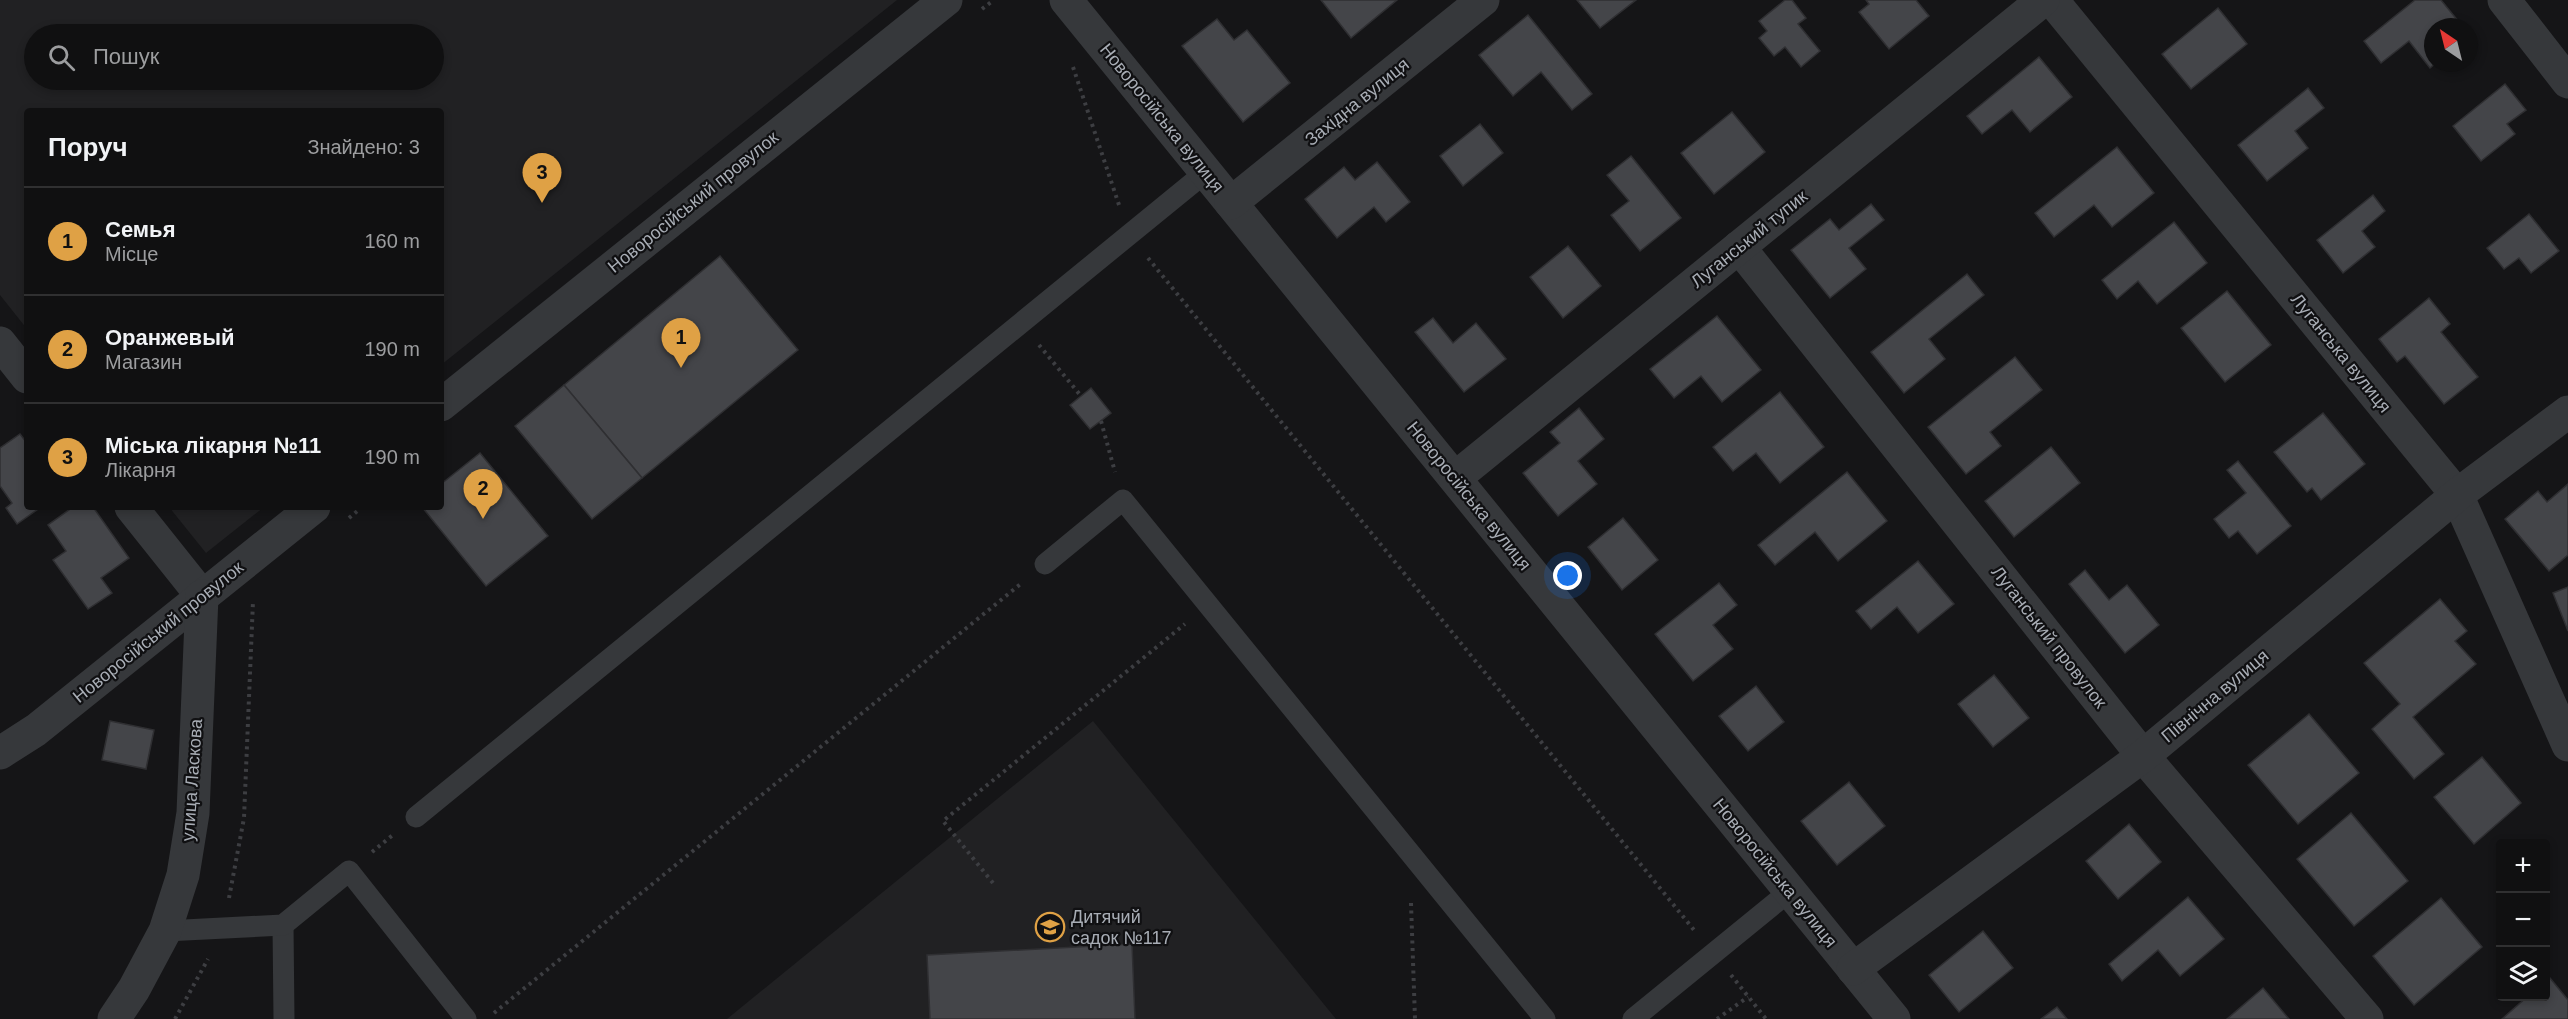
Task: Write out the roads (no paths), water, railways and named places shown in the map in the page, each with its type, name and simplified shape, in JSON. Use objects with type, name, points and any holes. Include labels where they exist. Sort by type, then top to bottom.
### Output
[{"type":"street","name":"Новоросійський провулок","points":[[444,403],[946,0]]},
{"type":"street","name":"Новоросійська вулиця","points":[[1066,0],[1894,1019]]},
{"type":"street","name":"Західна вулиця","points":[[1232,203],[1483,0]]},
{"type":"street","name":"Луганський тупик","points":[[1455,478],[2043,0]]},
{"type":"street","name":"Луганська вулиця","points":[[2052,0],[2457,495],[2568,745]]},
{"type":"street","points":[[2504,0],[2568,82]]},
{"type":"street","name":"Луганський провулок","points":[[1739,247],[2143,756],[2367,1019]]},
{"type":"street","points":[[0,343],[24,372]]},
{"type":"street","name":"Північна вулиця","points":[[1853,969],[2143,756],[2457,495],[2568,412]]},
{"type":"street","points":[[133,510],[202,596]]},
{"type":"street","name":"Новоросійський провулок","points":[[0,753],[36,730],[310,510]]},
{"type":"street","name":"улица Ласкова","points":[[114,1019],[134,989],[165,931],[183,875],[193,813],[202,596]]},
{"type":"lane","points":[[416,817],[1206,172]]},
{"type":"lane","points":[[1045,564],[1123,500],[1545,1019]]},
{"type":"lane","points":[[165,931],[284,924],[349,871],[466,1019]]},
{"type":"lane","points":[[1633,1019],[1790,891]]},
{"type":"lane","points":[[284,924],[284,1019]]},
{"type":"place","name":"Міська лікарня №11","points":[[542,203]]},
{"type":"place","name":"Семья","points":[[681,368]]},
{"type":"place","name":"Оранжевый","points":[[483,519]]},
{"type":"place","name":"Дитячий садок №117","points":[[1050,927]]}]
